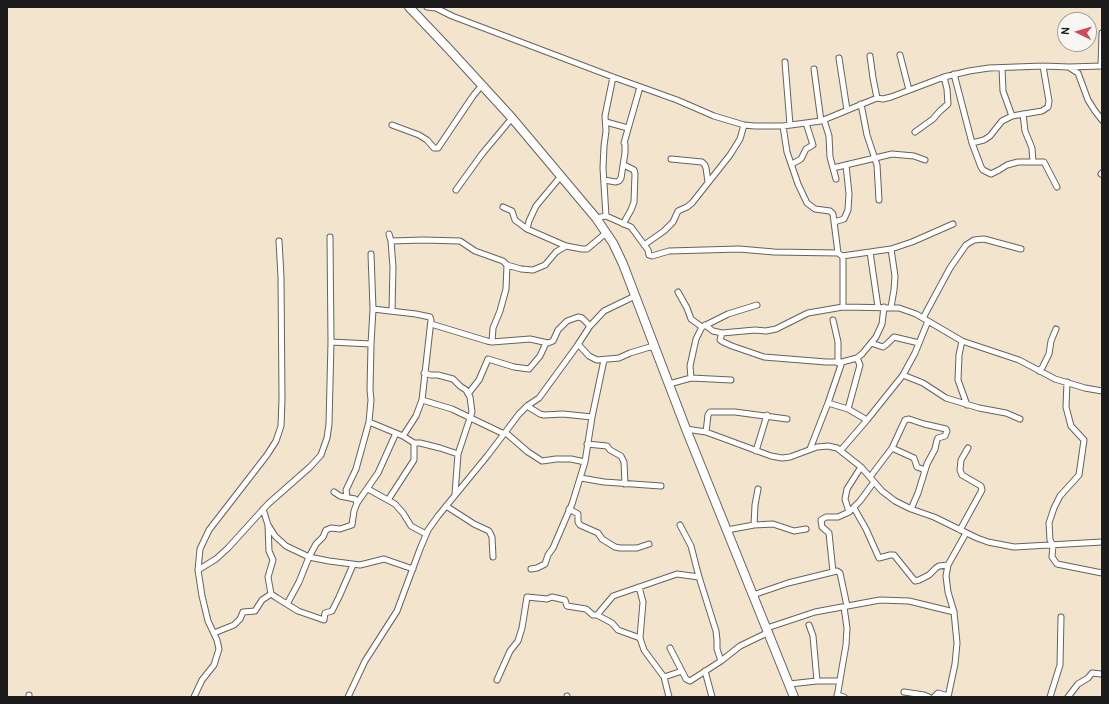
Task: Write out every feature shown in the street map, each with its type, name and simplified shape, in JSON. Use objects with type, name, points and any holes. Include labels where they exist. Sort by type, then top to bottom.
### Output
[{"type":"main road","points":[[410,7],[512,118],[596,218],[618,253],[686,428],[794,697]]},
{"type":"street","points":[[427,7],[436,8],[452,16],[613,78],[677,100],[714,116],[744,125],[764,127],[806,124],[823,120],[877,98],[884,99],[954,74],[989,68],[1043,66],[1069,68],[1102,66],[1102,33]]},
{"type":"street","points":[[900,55],[909,90]]},
{"type":"street","points":[[870,56],[877,98]]},
{"type":"street","points":[[839,58],[847,110]]},
{"type":"street","points":[[785,62],[790,125]]},
{"type":"street","points":[[972,143],[984,140],[990,136],[1002,121],[1012,116],[1042,111],[1048,107],[1049,100],[1043,66]]},
{"type":"street","points":[[814,68],[823,120],[829,136],[830,154],[836,179]]},
{"type":"street","points":[[1002,68],[1003,91],[1012,116]]},
{"type":"street","points":[[1069,68],[1078,73],[1088,100],[1102,120]]},
{"type":"street","points":[[954,74],[972,143],[980,167],[987,173],[991,174],[1007,165],[1018,162],[1044,162],[1057,187]]},
{"type":"street","points":[[915,132],[933,119],[948,104],[944,77]]},
{"type":"street","points":[[606,216],[603,156],[606,131],[606,112],[613,78]]},
{"type":"street","points":[[392,126],[419,135],[427,140],[434,148],[438,148],[482,85]]},
{"type":"street","points":[[604,180],[612,182],[619,181],[621,178],[626,147],[624,143],[640,87]]},
{"type":"street","points":[[861,104],[867,135],[878,171],[879,200]]},
{"type":"street","points":[[1023,114],[1025,130],[1032,148],[1033,162]]},
{"type":"street","points":[[456,190],[482,154],[512,118]]},
{"type":"street","points":[[606,122],[628,128]]},
{"type":"street","points":[[792,164],[801,159],[806,149],[813,145],[806,124]]},
{"type":"street","points":[[644,245],[664,231],[673,222],[678,211],[690,206],[719,169],[742,135],[744,125]]},
{"type":"street","points":[[783,126],[787,152],[798,184],[807,203],[815,209],[832,212],[834,217],[840,254],[843,307]]},
{"type":"street","points":[[833,168],[892,154],[903,154],[925,160]]},
{"type":"street","points":[[670,158],[702,162],[706,168],[708,182]]},
{"type":"street","points":[[623,224],[634,202],[635,174],[634,170],[624,165]]},
{"type":"street","points":[[834,222],[844,219],[848,210],[849,194],[846,165]]},
{"type":"street","points":[[527,230],[529,221],[536,206],[561,176]]},
{"type":"street","points":[[503,207],[512,211],[515,220],[527,230],[566,246],[582,250],[587,249],[606,233]]},
{"type":"street","points":[[596,218],[606,216],[631,227],[648,250],[649,254],[652,256],[669,252],[739,249],[774,252],[840,254],[870,252],[891,249],[912,242],[953,224]]},
{"type":"street","points":[[389,234],[393,268],[392,310]]},
{"type":"street","points":[[198,570],[228,548],[263,509],[310,467],[321,455],[327,438],[329,424],[331,342],[330,237]]},
{"type":"street","points":[[841,450],[903,375],[911,361],[926,320],[950,268],[966,245],[974,240],[984,239],[1021,249]]},
{"type":"street","points":[[391,241],[423,240],[460,242],[464,243],[475,251],[503,261],[507,264],[521,269],[534,270],[550,260],[557,250],[566,246]]},
{"type":"street","points":[[194,697],[202,680],[214,665],[219,649],[214,632],[208,621],[202,596],[198,570],[200,549],[209,530],[267,455],[279,434],[282,414],[282,277],[279,241]]},
{"type":"street","points":[[891,249],[895,276],[891,307]]},
{"type":"street","points":[[722,333],[720,340],[723,342],[764,356],[840,362],[857,358],[862,354],[880,330],[881,307],[870,252]]},
{"type":"street","points":[[347,497],[347,488],[356,469],[369,422],[371,400],[371,344],[373,309],[371,254]]},
{"type":"street","points":[[492,342],[493,328],[502,306],[506,289],[507,264]]},
{"type":"street","points":[[678,292],[691,319],[713,331],[722,333],[771,330],[808,313],[843,307],[891,307],[908,311],[962,341],[1019,360],[1049,376],[1085,388],[1102,391]]},
{"type":"street","points":[[348,697],[365,661],[397,611],[426,534],[438,516],[527,406],[539,398],[590,326],[604,311],[635,296]]},
{"type":"street","points":[[691,378],[690,366],[692,356],[696,339],[703,326],[728,314],[757,304]]},
{"type":"street","points":[[373,309],[392,310],[416,314],[430,317],[431,320],[422,400],[416,416],[403,436]]},
{"type":"street","points":[[431,324],[492,342],[530,339],[546,343],[551,343],[553,341],[558,330],[563,325],[578,317],[582,318],[590,326]]},
{"type":"street","points":[[810,449],[828,403],[840,362],[838,342],[833,320]]},
{"type":"street","points":[[1039,371],[1049,353],[1051,341],[1056,329]]},
{"type":"street","points":[[871,343],[883,347],[894,337],[919,342]]},
{"type":"street","points":[[962,341],[959,355],[958,380],[967,405]]},
{"type":"street","points":[[331,342],[371,344]]},
{"type":"street","points":[[468,394],[479,380],[488,359],[514,367],[529,369],[540,356],[546,343]]},
{"type":"street","points":[[578,344],[589,356],[597,360],[619,358],[650,347],[655,349]]},
{"type":"street","points":[[848,409],[860,365],[857,358]]},
{"type":"street","points":[[530,568],[538,568],[545,564],[548,554],[553,548],[581,478],[604,360]]},
{"type":"street","points":[[424,373],[453,379],[466,390],[472,406],[470,418],[458,454],[455,495]]},
{"type":"street","points":[[903,375],[923,383],[946,398],[967,405],[998,411],[1020,419]]},
{"type":"street","points":[[669,384],[691,378],[731,380]]},
{"type":"street","points":[[1067,382],[1066,407],[1071,426],[1084,440],[1079,475],[1060,496],[1049,523],[1050,540],[1053,545],[1052,557],[1057,564],[1102,572]]},
{"type":"street","points":[[422,400],[452,409],[505,434],[542,461],[571,459],[585,462]]},
{"type":"street","points":[[828,403],[848,409],[867,420]]},
{"type":"street","points":[[527,406],[544,415],[563,414],[592,416]]},
{"type":"street","points":[[706,432],[708,415],[710,412],[735,412],[787,418]]},
{"type":"street","points":[[756,451],[767,415]]},
{"type":"street","points":[[870,477],[892,448],[904,422],[907,419],[946,429],[947,431],[945,436],[938,438],[936,449],[927,464],[918,493],[911,508]]},
{"type":"street","points":[[369,422],[403,436],[414,443],[420,443],[458,454]]},
{"type":"street","points":[[686,428],[706,432],[771,456],[786,458],[810,449],[828,446],[841,450],[861,467],[888,497],[988,542],[1014,547],[1102,542]]},
{"type":"street","points":[[287,604],[299,582],[309,557],[328,528],[340,530],[352,525],[357,503],[378,473],[396,433]]},
{"type":"street","points":[[388,500],[414,460],[414,443]]},
{"type":"street","points":[[587,444],[606,446],[621,456],[624,462],[625,484]]},
{"type":"street","points":[[892,448],[914,458],[917,467],[925,470]]},
{"type":"street","points":[[960,530],[982,490],[981,486],[962,475],[960,470],[961,460],[968,448]]},
{"type":"street","points":[[849,512],[846,499],[847,489],[861,467]]},
{"type":"street","points":[[581,478],[625,484],[661,486]]},
{"type":"street","points":[[833,572],[829,536],[827,530],[822,527],[821,520],[849,512],[866,494],[874,482]]},
{"type":"street","points":[[368,489],[396,504],[411,526],[426,534]]},
{"type":"street","points":[[754,525],[755,505],[758,489]]},
{"type":"street","points":[[334,492],[340,496],[355,499],[357,503]]},
{"type":"street","points":[[446,506],[474,524],[490,531],[492,537],[493,557]]},
{"type":"street","points":[[854,508],[866,528],[879,558],[894,555],[915,581],[929,575],[939,566],[948,565]]},
{"type":"street","points":[[263,509],[268,525],[275,536],[286,546],[309,557],[353,565],[373,563],[384,559],[413,569]]},
{"type":"street","points":[[569,509],[578,514],[578,522],[580,524],[598,533],[602,539],[615,547],[637,548],[649,544]]},
{"type":"street","points":[[727,530],[754,525],[775,524],[794,530],[806,529]]},
{"type":"street","points":[[268,525],[269,551],[273,560],[268,577],[271,594],[298,611],[324,620],[326,614],[332,611],[353,565]]},
{"type":"street","points":[[680,526],[691,546],[716,631],[716,649],[721,661]]},
{"type":"street","points":[[934,697],[938,693],[948,696],[956,657],[957,643],[954,612],[946,585],[948,565],[966,533]]},
{"type":"street","points":[[753,596],[788,583],[837,571],[840,573],[846,606],[847,636],[837,696],[844,697]]},
{"type":"street","points":[[597,615],[611,598],[639,587],[677,574],[699,577]]},
{"type":"street","points":[[639,587],[643,602],[640,638],[644,650],[664,677],[669,697]]},
{"type":"street","points":[[214,632],[234,625],[240,619],[243,612],[255,611],[262,600],[271,594]]},
{"type":"street","points":[[497,680],[510,651],[518,640],[522,628],[527,596],[565,600],[567,606],[586,609],[593,615],[597,615],[612,623],[618,630],[640,638]]},
{"type":"street","points":[[670,648],[686,679],[690,681],[721,661],[740,646],[768,630],[806,614],[880,600],[896,600],[918,603],[954,612]]},
{"type":"street","points":[[1050,697],[1060,665],[1061,617]]},
{"type":"street","points":[[809,625],[813,636],[817,681]]},
{"type":"street","points":[[664,677],[682,671]]},
{"type":"street","points":[[705,671],[712,697]]},
{"type":"street","points":[[1068,697],[1078,684],[1088,678],[1092,673],[1101,674]]},
{"type":"street","points":[[789,684],[817,681],[840,681]]},
{"type":"street","points":[[904,692],[929,697]]}]
